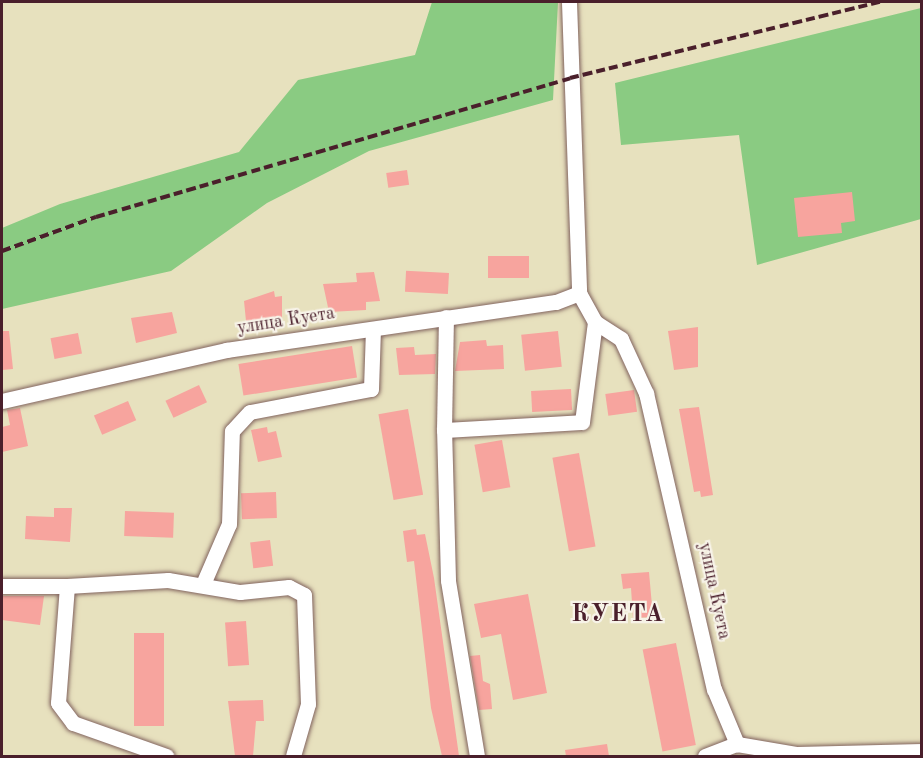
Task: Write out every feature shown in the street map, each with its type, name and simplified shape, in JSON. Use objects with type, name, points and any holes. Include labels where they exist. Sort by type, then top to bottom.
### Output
[{"type":"street","name":"улица Куета","points":[[569,2],[579,293],[595,322],[621,339],[646,393],[714,689],[737,744]]},
{"type":"street","name":"улица Куета","points":[[2,401],[226,350],[556,302],[579,293]]},
{"type":"street","points":[[446,317],[444,430],[448,580],[477,756]]},
{"type":"street","points":[[444,430],[582,422],[595,322]]},
{"type":"street","points":[[203,584],[229,524],[232,431],[250,412],[371,389],[373,329]]},
{"type":"street","points":[[2,586],[67,586],[168,580],[203,584],[240,592],[289,587],[304,595],[308,704],[294,756]]},
{"type":"street","points":[[67,586],[58,704],[73,723],[165,756]]},
{"type":"street","points":[[705,756],[737,744],[797,755],[921,750]]},
{"type":"green space","points":[[432,2],[558,2],[553,100],[369,151],[267,203],[171,271],[2,309],[2,228],[60,204],[239,152],[298,80],[415,55]]},
{"type":"green space","points":[[921,8],[921,219],[757,265],[739,135],[621,145],[615,83]]},
{"type":"building","points":[[407,170],[409,185],[388,188],[386,173]]},
{"type":"building","points":[[852,192],[855,221],[841,223],[842,233],[798,237],[794,198]]},
{"type":"building","points":[[488,256],[529,256],[529,278],[488,278]]},
{"type":"building","points":[[406,271],[449,273],[448,294],[405,292]]},
{"type":"building","points":[[374,272],[380,301],[366,302],[366,310],[329,312],[323,284],[357,282],[356,273]]},
{"type":"building","points":[[274,291],[275,297],[282,296],[282,318],[246,321],[244,301]]},
{"type":"building","points":[[172,312],[177,333],[136,343],[131,318]]},
{"type":"building","points":[[698,327],[698,367],[674,370],[668,331]]},
{"type":"building","points":[[2,331],[9,331],[13,369],[2,370]]},
{"type":"building","points":[[558,331],[562,367],[525,371],[521,335]]},
{"type":"building","points":[[78,333],[82,354],[55,359],[51,338]]},
{"type":"building","points":[[486,340],[487,346],[503,345],[504,369],[455,371],[460,342]]},
{"type":"building","points":[[352,346],[357,378],[243,396],[238,364]]},
{"type":"building","points":[[414,347],[415,355],[436,354],[435,374],[399,375],[396,348]]},
{"type":"building","points":[[199,385],[207,402],[173,418],[165,401]]},
{"type":"building","points":[[571,389],[572,410],[532,412],[531,391]]},
{"type":"building","points":[[634,390],[637,412],[608,416],[605,394]]},
{"type":"building","points":[[128,401],[136,420],[102,435],[94,415]]},
{"type":"building","points":[[699,407],[713,495],[701,497],[700,491],[694,492],[679,409]]},
{"type":"building","points":[[20,408],[28,446],[2,452],[2,427],[10,425],[7,410]]},
{"type":"building","points":[[408,409],[423,495],[394,500],[378,414]]},
{"type":"building","points":[[267,427],[268,433],[276,431],[282,457],[258,462],[251,430]]},
{"type":"building","points":[[502,440],[510,487],[483,492],[474,445]]},
{"type":"building","points":[[579,453],[595,547],[569,551],[552,458]]},
{"type":"building","points":[[276,492],[277,518],[242,519],[241,493]]},
{"type":"building","points":[[54,508],[72,508],[70,542],[25,539],[26,516],[54,517]]},
{"type":"building","points":[[125,511],[174,513],[173,538],[124,536]]},
{"type":"building","points":[[416,529],[417,535],[425,534],[434,578],[459,756],[442,756],[431,708],[414,561],[407,562],[403,531]]},
{"type":"building","points":[[270,540],[273,566],[253,568],[250,542]]},
{"type":"building","points":[[649,572],[653,617],[633,618],[631,588],[623,589],[621,574]]},
{"type":"building","points":[[528,594],[547,693],[513,700],[501,634],[481,638],[474,604]]},
{"type":"building","points":[[2,596],[44,596],[40,625],[2,620]]},
{"type":"building","points":[[246,621],[249,665],[228,666],[225,622]]},
{"type":"building","points":[[134,633],[164,633],[164,726],[134,726]]},
{"type":"building","points":[[676,643],[696,745],[662,752],[643,649]]},
{"type":"building","points":[[480,655],[483,681],[490,684],[492,709],[479,710],[470,656]]},
{"type":"building","points":[[263,700],[264,721],[256,721],[253,756],[235,756],[228,701]]},
{"type":"building","points":[[607,744],[609,756],[566,756],[565,750]]},
{"type":"railway","points":[[2,251],[96,217],[570,78],[880,2]]},
{"type":"district","name":"КУЕТА","points":[[618,616]]}]
